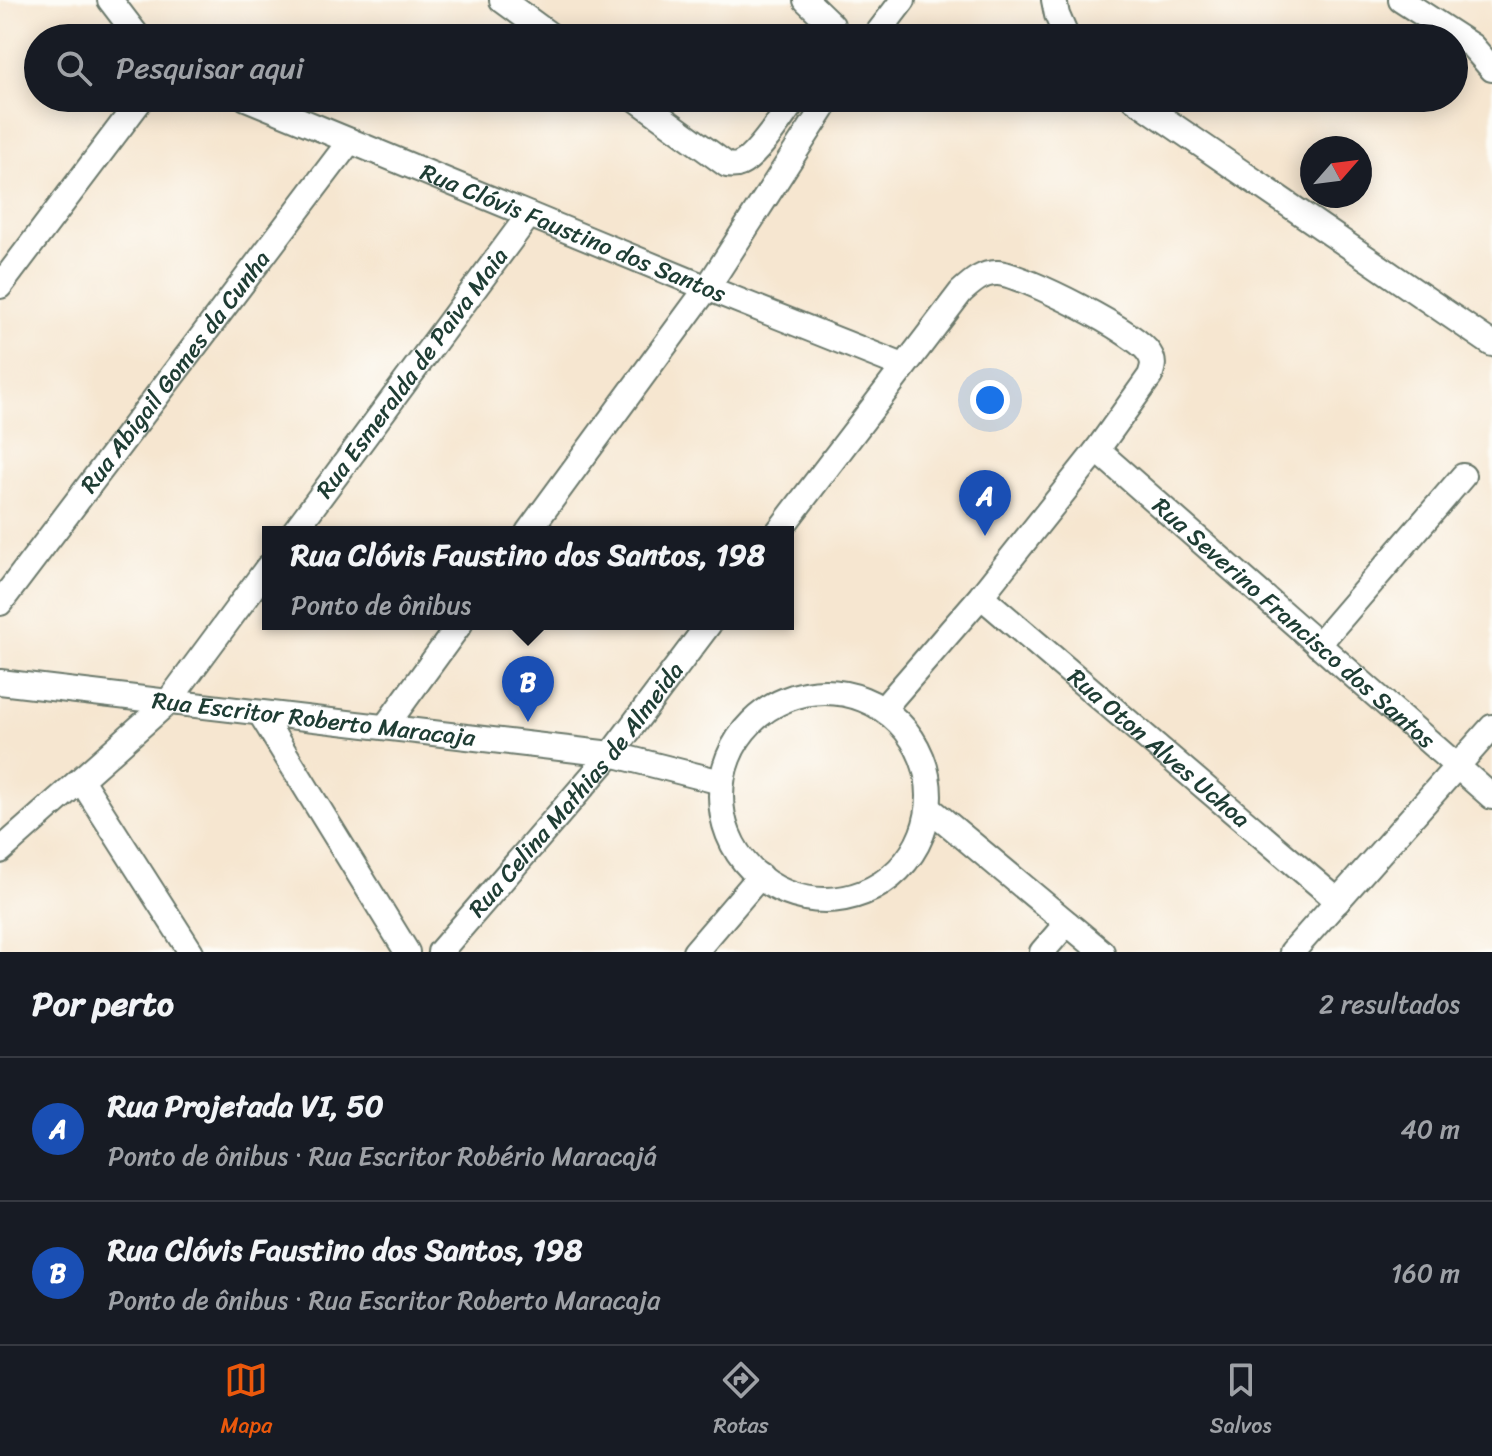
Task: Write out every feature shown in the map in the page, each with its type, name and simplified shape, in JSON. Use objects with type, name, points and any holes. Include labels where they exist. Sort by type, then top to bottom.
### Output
[{"type":"street","points":[[110,0],[128,24]]},
{"type":"street","points":[[502,0],[535,24]]},
{"type":"street","points":[[806,0],[831,24]]},
{"type":"street","points":[[885,24],[903,0]]},
{"type":"street","points":[[1054,0],[1061,24]]},
{"type":"street","points":[[1401,0],[1447,24]]},
{"type":"street","points":[[1482,42],[1492,69]]},
{"type":"street","points":[[0,286],[131,112]]},
{"type":"street","name":"Rua Clóvis Faustino dos Santos","points":[[280,112],[903,366]]},
{"type":"street","points":[[654,112],[727,165],[738,166],[758,148],[785,112]]},
{"type":"street","points":[[532,526],[707,288],[821,112]]},
{"type":"street","points":[[1153,112],[1492,344]]},
{"type":"street","name":"Rua Abigail Gomes da Cunha","points":[[0,603],[350,141]]},
{"type":"street","name":"Rua Esmeralda de Paiva Maia","points":[[298,526],[529,215]]},
{"type":"street","points":[[783,526],[961,292],[987,273],[1020,278],[1099,317],[1132,336],[1151,356],[1154,365],[1150,376],[1097,450],[981,596],[883,709]]},
{"type":"street","name":"Rua Severino Francisco dos Santos","points":[[1097,450],[1492,797]]},
{"type":"street","points":[[1318,645],[1463,476]]},
{"type":"street","points":[[0,851],[168,702],[262,575]]},
{"type":"street","name":"Rua Oton Alves Uchoa","points":[[981,596],[1338,901]]},
{"type":"street","points":[[385,727],[456,630]]},
{"type":"street","name":"Rua Celina Mathias de Almeida","points":[[440,952],[611,754],[704,630]]},
{"type":"street","name":"Rua Escritor Roberto Maracaja","points":[[0,682],[611,754],[721,782]]},
{"type":"street","points":[[815,691],[850,694],[883,709],[904,728],[920,752],[928,779],[929,808],[920,839],[903,865],[878,886],[849,898],[818,900],[787,893],[760,876],[736,850],[723,817],[721,782],[732,748],[752,720],[782,700],[815,691]]},
{"type":"street","points":[[260,713],[407,952]]},
{"type":"street","points":[[1292,952],[1492,727]]},
{"type":"street","points":[[81,780],[191,952]]},
{"type":"street","points":[[929,808],[1102,952]]},
{"type":"street","points":[[695,952],[760,876]]},
{"type":"street","points":[[1042,952],[1067,923]]},
{"type":"place","name":"Rua Projetada VI, 50","points":[[985,536]]},
{"type":"place","name":"Rua Clóvis Faustino dos Santos, 198","points":[[528,722]]}]
